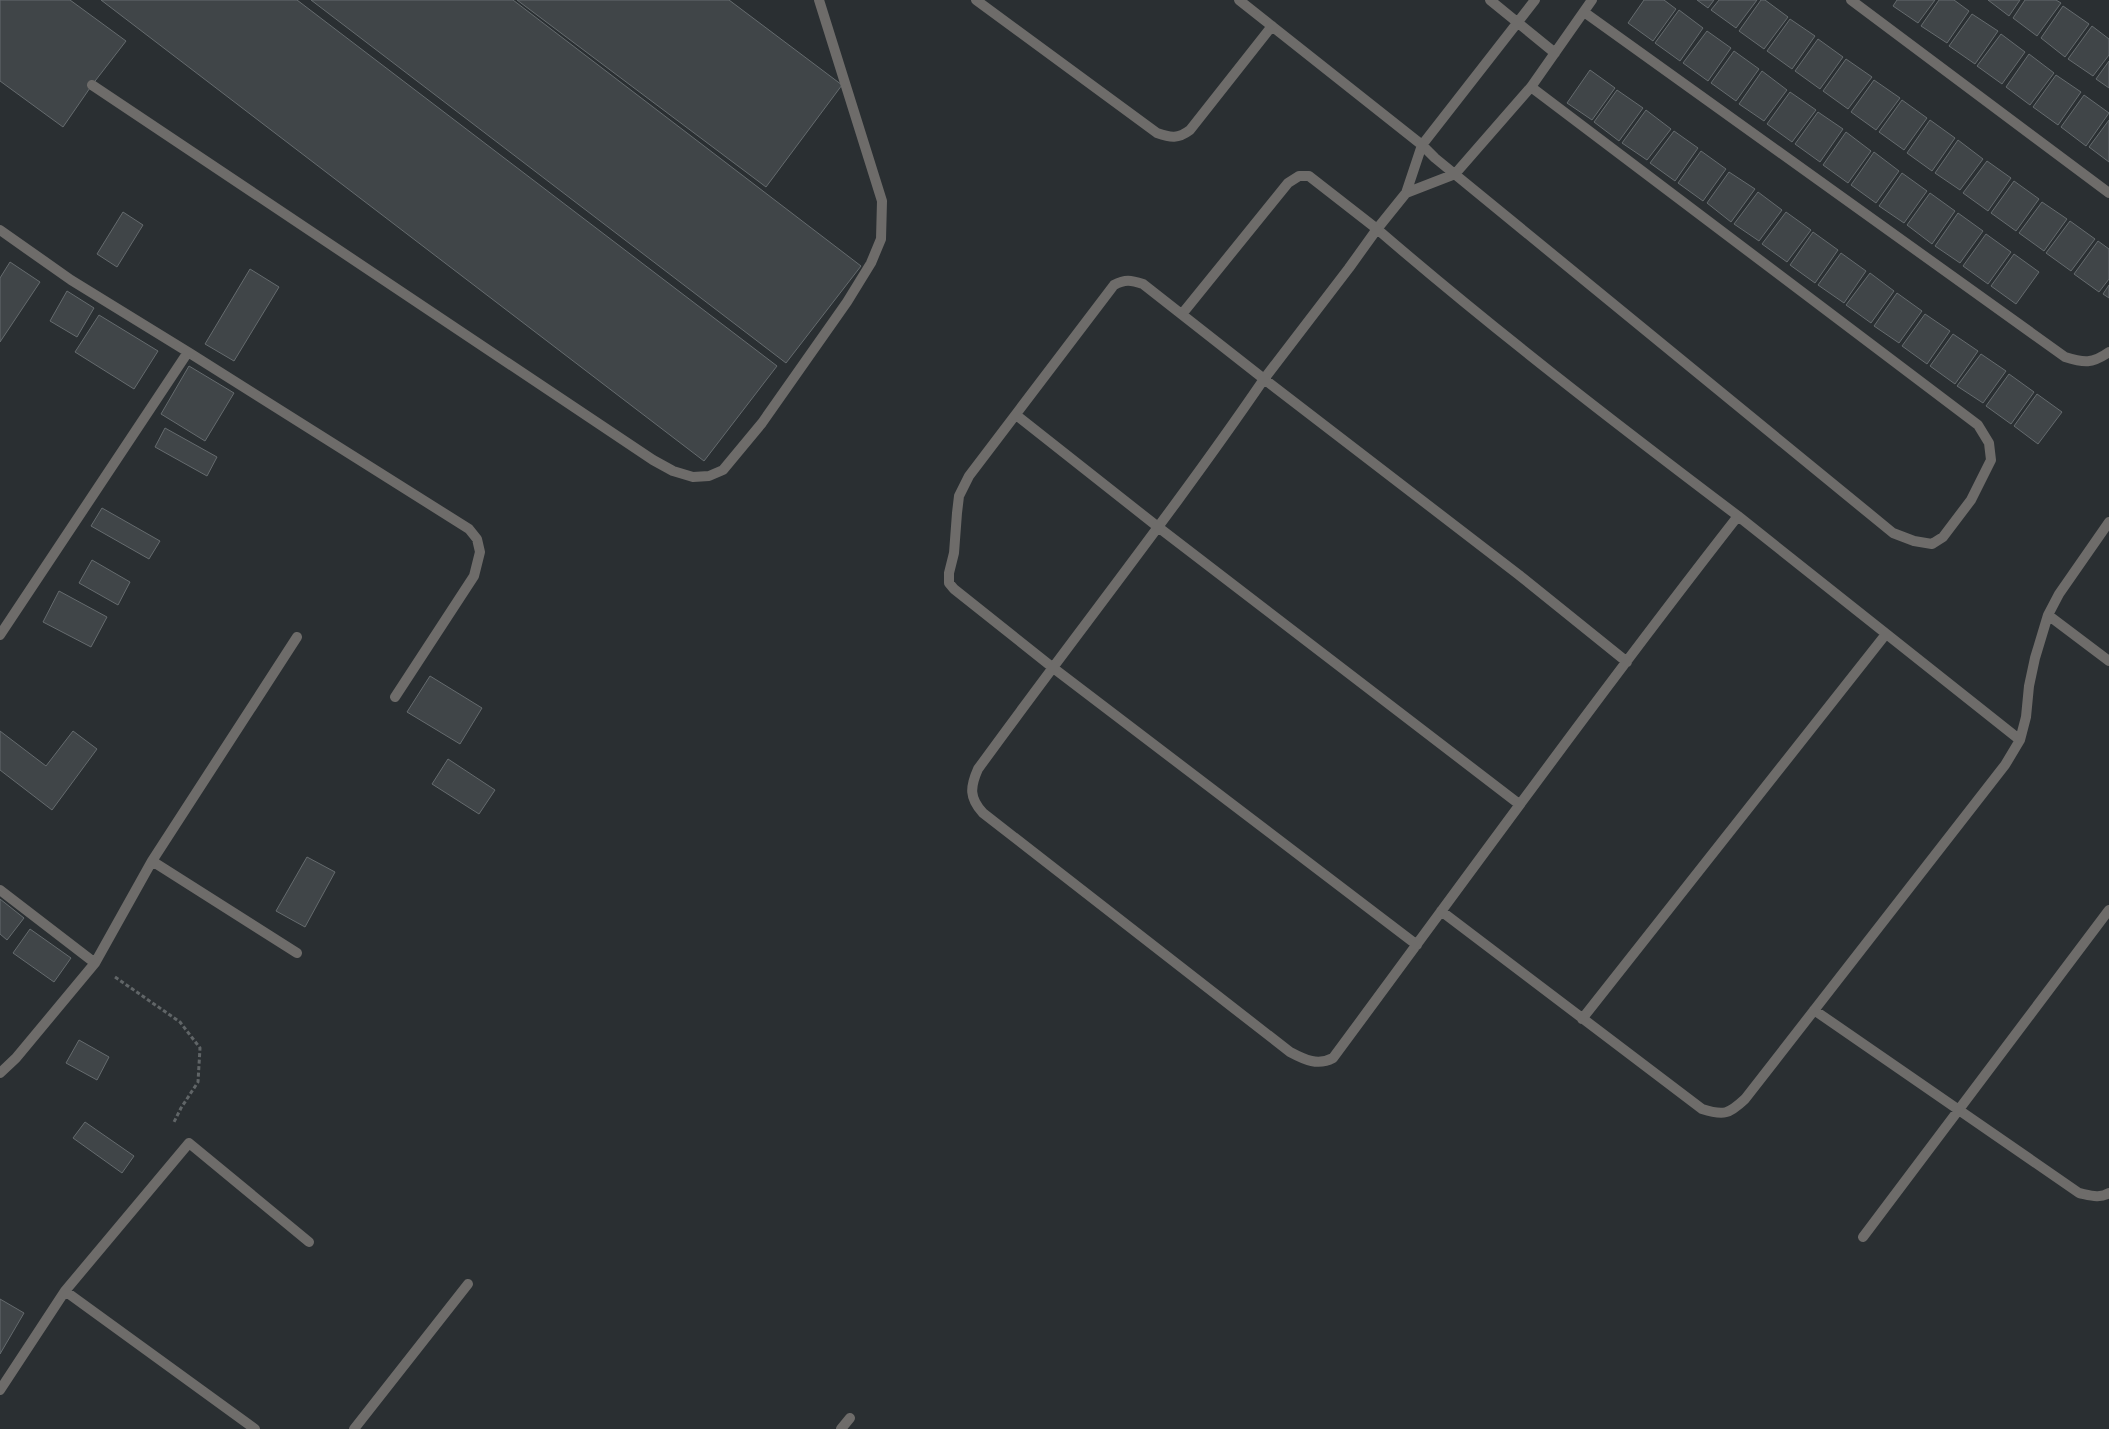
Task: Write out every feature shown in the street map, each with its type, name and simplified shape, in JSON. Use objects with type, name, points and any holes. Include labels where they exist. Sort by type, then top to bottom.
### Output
[{"type":"street","points":[[92,84],[653,460],[673,471],[693,477],[709,476],[723,470],[762,423],[847,302],[871,263],[881,239],[882,201],[819,0]]},
{"type":"street","points":[[976,0],[1157,133],[1170,138],[1181,137],[1190,130],[1272,26]]},
{"type":"street","points":[[1238,0],[1422,145],[1893,533],[1914,541],[1932,544],[1943,536],[1970,500],[1991,460],[1989,443],[1978,425],[1531,87]]},
{"type":"street","points":[[1490,0],[1555,53]]},
{"type":"street","points":[[1535,0],[1422,145],[1406,193],[1264,379],[1210,458],[1052,667],[978,769],[973,781],[972,793],[974,804],[983,813],[1290,1052],[1302,1059],[1325,1062],[1333,1058],[1519,804],[1738,516]]},
{"type":"street","points":[[1406,193],[1455,174],[1531,87],[1592,0]]},
{"type":"street","points":[[1851,0],[2109,193]]},
{"type":"street","points":[[1584,12],[2065,357],[2084,363],[2102,357],[2109,352]]},
{"type":"street","points":[[1182,314],[1288,183],[1299,176],[1309,176],[1377,229],[1460,300],[1634,438],[1738,516],[2020,740]]},
{"type":"street","points":[[0,230],[71,280],[469,529],[477,539],[480,552],[474,576],[395,697]]},
{"type":"street","points":[[1417,945],[1052,667],[954,589],[949,583],[949,573],[954,553],[959,496],[969,476],[1114,285],[1122,280],[1132,280],[1143,284],[1182,314],[1520,575],[1627,662]]},
{"type":"street","points":[[0,635],[188,352]]},
{"type":"street","points":[[1016,415],[1158,527],[1519,804]]},
{"type":"street","points":[[1441,911],[1702,1110],[1718,1114],[1732,1112],[1746,1099],[2005,765],[2020,740],[2026,717],[2029,686],[2035,658],[2048,615],[2059,594],[2109,522]]},
{"type":"street","points":[[2048,615],[2109,661]]},
{"type":"street","points":[[1582,1019],[1886,634]]},
{"type":"street","points":[[0,1073],[16,1058],[95,963],[152,861],[297,637]]},
{"type":"street","points":[[152,861],[297,953]]},
{"type":"street","points":[[0,890],[95,963]]},
{"type":"street","points":[[1863,1237],[2109,910]]},
{"type":"street","points":[[1814,1010],[2079,1193],[2092,1196],[2104,1196],[2109,1193]]},
{"type":"street","points":[[0,1390],[65,1291],[189,1143],[309,1242]]},
{"type":"street","points":[[354,1429],[468,1284]]},
{"type":"street","points":[[65,1291],[255,1429]]},
{"type":"street","points":[[841,1429],[850,1418]]},
{"type":"path","points":[[95,963],[180,1022],[200,1048],[198,1082],[181,1108],[174,1123],[189,1143]]},
{"type":"building","points":[[0,0],[70,0],[126,41],[63,127],[0,81]]},
{"type":"building","points":[[101,0],[297,0],[777,366],[704,461]]},
{"type":"building","points":[[311,0],[513,0],[861,266],[786,363]]},
{"type":"building","points":[[517,0],[729,0],[842,85],[766,187]]},
{"type":"building","points":[[1644,0],[1664,0],[1676,9],[1653,41],[1628,23]]},
{"type":"building","points":[[1697,0],[1714,0],[1708,8]]},
{"type":"building","points":[[1719,0],[1757,0],[1736,28],[1711,10]]},
{"type":"building","points":[[1761,0],[1765,0],[1788,17],[1764,49],[1739,31]]},
{"type":"building","points":[[1897,0],[1935,0],[1918,23],[1893,6]]},
{"type":"building","points":[[1939,0],[1954,0],[1969,11],[1947,43],[1921,26]]},
{"type":"building","points":[[1988,0],[2020,0],[2009,16]]},
{"type":"building","points":[[2025,0],[2056,0],[2061,3],[2037,36],[2013,18]]},
{"type":"building","points":[[2063,6],[2089,24],[2065,57],[2041,38]]},
{"type":"building","points":[[1679,10],[1703,28],[1680,61],[1655,43]]},
{"type":"building","points":[[1972,14],[1998,31],[1975,64],[1949,46]]},
{"type":"building","points":[[1790,19],[1815,36],[1792,69],[1767,51]]},
{"type":"building","points":[[2092,26],[2109,39],[2109,55],[2093,76],[2068,59]]},
{"type":"building","points":[[1707,31],[1731,48],[1708,81],[1683,63]]},
{"type":"building","points":[[2001,34],[2025,52],[2002,84],[1977,66]]},
{"type":"building","points":[[1818,39],[1843,57],[1820,89],[1795,71]]},
{"type":"building","points":[[1734,51],[1759,69],[1736,101],[1711,83]]},
{"type":"building","points":[[2029,54],[2054,73],[2030,105],[2006,87]]},
{"type":"building","points":[[1846,59],[1872,77],[1848,109],[1823,91]]},
{"type":"building","points":[[2109,61],[2109,88],[2096,79]]},
{"type":"building","points":[[1590,70],[1615,88],[1592,120],[1567,103]]},
{"type":"building","points":[[1762,71],[1787,90],[1764,121],[1739,104]]},
{"type":"building","points":[[2056,75],[2081,92],[2058,125],[2033,107]]},
{"type":"building","points":[[1874,80],[1900,98],[1876,130],[1851,112]]},
{"type":"building","points":[[1617,90],[1643,108],[1619,141],[1594,122]]},
{"type":"building","points":[[1790,92],[1816,110],[1792,142],[1767,124]]},
{"type":"building","points":[[2084,95],[2109,113],[2086,146],[2061,127]]},
{"type":"building","points":[[1902,100],[1927,118],[1904,150],[1879,132]]},
{"type":"building","points":[[1646,110],[1671,129],[1647,160],[1622,143]]},
{"type":"building","points":[[1818,112],[1843,129],[1820,162],[1795,144]]},
{"type":"building","points":[[1930,120],[1955,138],[1932,171],[1907,153]]},
{"type":"building","points":[[2109,120],[2109,162],[2089,147]]},
{"type":"building","points":[[1674,131],[1698,148],[1675,181],[1650,163]]},
{"type":"building","points":[[1846,132],[1871,151],[1848,183],[1823,165]]},
{"type":"building","points":[[1958,140],[1983,159],[1960,190],[1935,173]]},
{"type":"building","points":[[1701,151],[1726,169],[1703,201],[1678,183]]},
{"type":"building","points":[[1874,152],[1899,171],[1876,203],[1851,185]]},
{"type":"building","points":[[1987,161],[2011,178],[1988,211],[1963,193]]},
{"type":"building","points":[[1729,172],[1755,189],[1731,222],[1707,203]]},
{"type":"building","points":[[1902,173],[1927,191],[1904,223],[1879,206]]},
{"type":"building","points":[[2014,181],[2039,199],[2016,231],[1991,213]]},
{"type":"building","points":[[1758,192],[1782,210],[1759,241],[1734,224]]},
{"type":"building","points":[[1930,193],[1955,211],[1932,244],[1907,225]]},
{"type":"building","points":[[2042,202],[2067,219],[2044,251],[2019,233]]},
{"type":"building","points":[[123,212],[143,225],[117,267],[97,254]]},
{"type":"building","points":[[1786,212],[1811,230],[1787,262],[1762,244]]},
{"type":"building","points":[[1958,213],[1983,231],[1960,263],[1935,246]]},
{"type":"building","points":[[2070,221],[2095,239],[2071,271],[2046,253]]},
{"type":"building","points":[[1813,232],[1838,250],[1815,283],[1790,265]]},
{"type":"building","points":[[1986,234],[2011,252],[1988,284],[1963,266]]},
{"type":"building","points":[[2098,241],[2109,249],[2109,279],[2099,292],[2074,274]]},
{"type":"building","points":[[1841,253],[1866,271],[1844,303],[1818,285]]},
{"type":"building","points":[[2014,254],[2039,272],[2016,304],[1991,286]]},
{"type":"building","points":[[10,262],[40,282],[0,342],[0,278]]},
{"type":"building","points":[[250,269],[279,287],[234,361],[205,344]]},
{"type":"building","points":[[1870,273],[1894,291],[1871,323],[1846,305]]},
{"type":"building","points":[[2109,285],[2109,298],[2103,294]]},
{"type":"building","points":[[67,291],[94,308],[77,337],[50,321]]},
{"type":"building","points":[[1897,293],[1922,311],[1899,343],[1874,326]]},
{"type":"building","points":[[1925,314],[1950,331],[1927,364],[1902,346]]},
{"type":"building","points":[[99,315],[158,351],[134,389],[75,352]]},
{"type":"building","points":[[1953,334],[1978,351],[1955,384],[1930,366]]},
{"type":"building","points":[[1981,354],[2006,371],[1983,403],[1957,386]]},
{"type":"building","points":[[189,366],[234,393],[205,441],[161,414]]},
{"type":"building","points":[[2009,374],[2034,392],[2011,424],[1986,406]]},
{"type":"building","points":[[2037,394],[2062,412],[2038,444],[2014,426]]},
{"type":"building","points":[[165,428],[217,457],[207,476],[155,447]]},
{"type":"building","points":[[102,508],[160,541],[149,559],[91,526]]},
{"type":"building","points":[[92,560],[130,582],[118,605],[79,583]]},
{"type":"building","points":[[59,591],[107,617],[91,647],[43,622]]},
{"type":"building","points":[[430,676],[482,708],[460,744],[407,712]]},
{"type":"building","points":[[0,731],[46,766],[73,731],[97,749],[52,810],[0,770]]},
{"type":"building","points":[[448,759],[495,790],[479,814],[432,784]]},
{"type":"building","points":[[307,857],[335,872],[305,927],[276,911]]},
{"type":"building","points":[[0,899],[24,918],[7,940],[0,934]]},
{"type":"building","points":[[30,929],[71,958],[54,982],[13,953]]},
{"type":"building","points":[[79,1040],[109,1057],[97,1080],[66,1063]]},
{"type":"building","points":[[85,1122],[134,1156],[122,1173],[73,1138]]},
{"type":"building","points":[[0,1299],[24,1313],[0,1354]]}]
